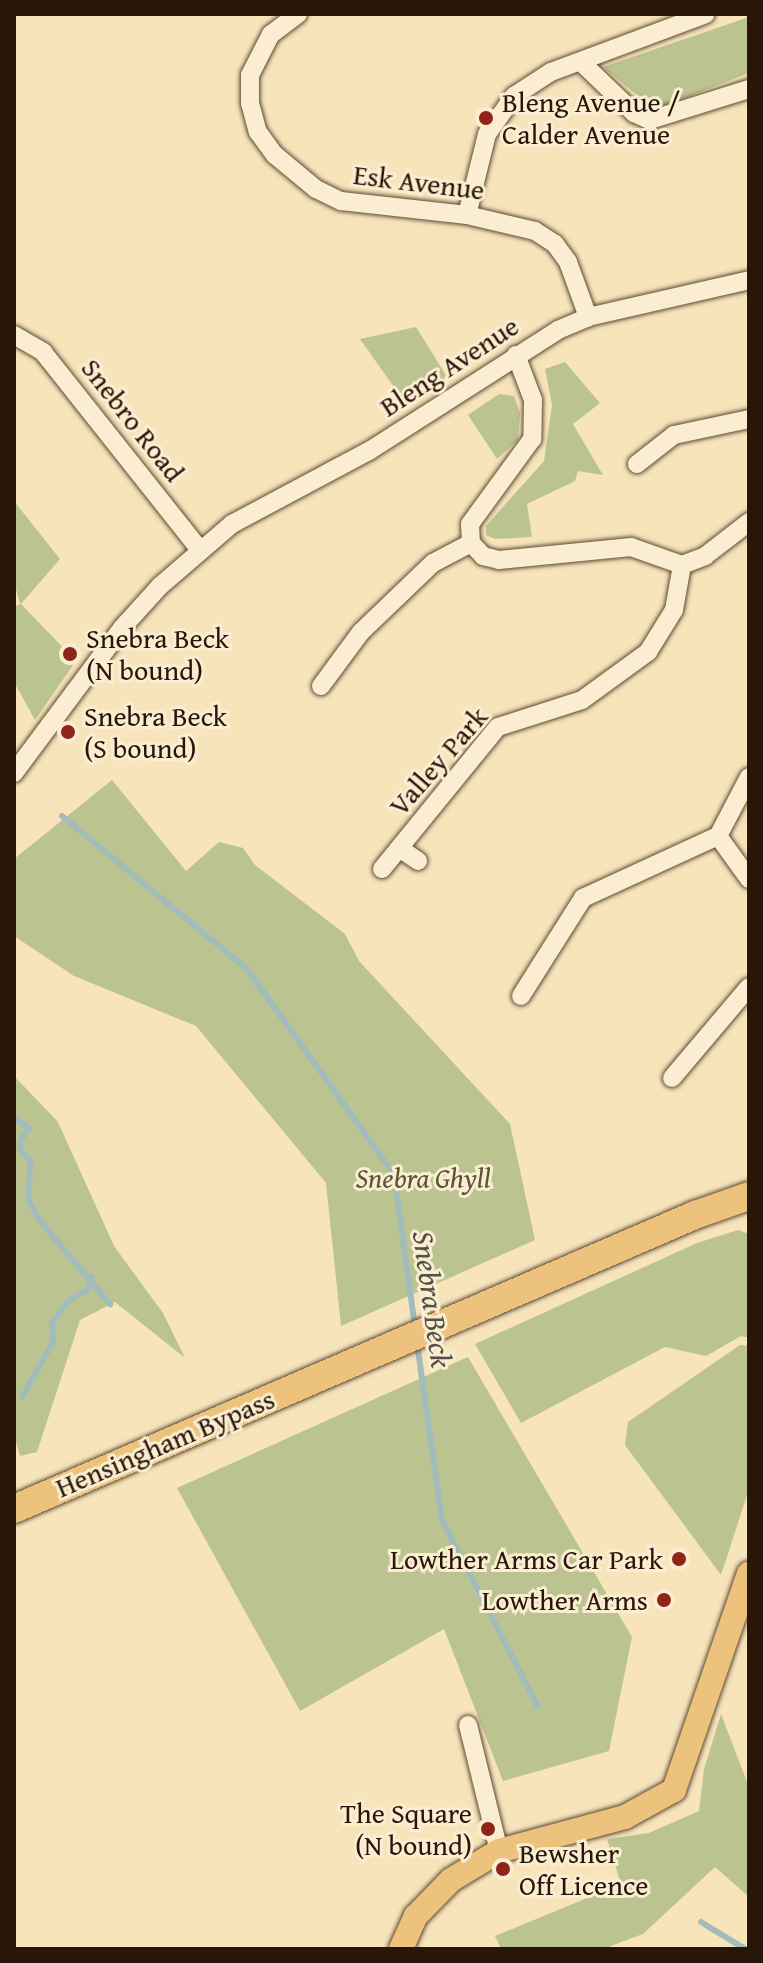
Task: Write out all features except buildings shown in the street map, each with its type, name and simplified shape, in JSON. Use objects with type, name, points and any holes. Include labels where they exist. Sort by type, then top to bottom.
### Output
[{"type":"highway","points":[[695,1215],[749,1182]]},
{"type":"highway","points":[[695,1215],[749,1196]]},
{"type":"highway","name":"Hensingham Bypass","points":[[14,1509],[695,1215]]},
{"type":"main road","points":[[401,1949],[416,1916],[451,1880],[499,1851],[653,1806],[674,1790],[749,1574]]},
{"type":"street","name":"Esk Avenue","points":[[298,14],[271,34],[250,75],[250,103],[258,132],[275,155],[316,189],[341,201],[513,223],[555,244],[568,262],[588,317]]},
{"type":"street","points":[[467,215],[479,154],[499,113],[531,82],[684,18],[706,14]]},
{"type":"street","points":[[581,62],[634,113],[650,120],[749,89]]},
{"type":"street","name":"Bleng Avenue","points":[[14,773],[122,628],[199,549],[232,524],[369,451],[516,355],[588,317],[749,280]]},
{"type":"street","name":"Snebro Road","points":[[14,335],[43,352],[199,549]]},
{"type":"street","points":[[516,355],[533,400],[532,439],[470,524],[471,543],[483,556],[499,560],[631,547],[682,565],[705,556],[749,522]]},
{"type":"street","points":[[637,464],[674,435],[749,419]]},
{"type":"street","points":[[321,686],[361,632],[433,563],[471,543]]},
{"type":"street","name":"Valley Park","points":[[382,869],[498,727],[582,700],[648,652],[674,610],[682,565]]},
{"type":"street","points":[[521,996],[583,898],[718,836],[749,777]]},
{"type":"street","points":[[718,836],[749,879]]},
{"type":"street","name":"Valley Park","points":[[399,848],[418,861]]},
{"type":"street","points":[[672,1078],[749,987]]},
{"type":"street","points":[[468,1725],[499,1851]]},
{"type":"green space","points":[[749,17],[749,73],[666,105],[649,105],[603,67]]},
{"type":"green space","points":[[416,327],[447,377],[406,404],[360,339]]},
{"type":"green space","points":[[565,362],[600,403],[573,424],[603,475],[578,471],[575,481],[527,504],[532,537],[495,539],[486,535],[486,526],[544,461],[552,405],[545,369]]},
{"type":"green space","points":[[499,394],[514,396],[520,413],[518,440],[497,459],[468,415]]},
{"type":"green space","points":[[14,501],[60,559],[21,604],[76,661],[35,720],[14,682],[14,607],[20,604],[14,582]]},
{"type":"green space","name":"Snebra Ghyll","points":[[112,780],[186,871],[219,842],[243,848],[255,865],[345,934],[359,961],[510,1124],[535,1240],[341,1326],[326,1183],[196,1026],[74,976],[14,936],[14,859]]},
{"type":"green space","points":[[14,1076],[58,1122],[114,1246],[163,1313],[185,1358],[115,1302],[80,1320],[37,1452],[20,1456],[14,1435]]},
{"type":"green space","points":[[738,1230],[749,1234],[749,1338],[741,1336],[706,1356],[665,1347],[521,1423],[475,1344],[697,1243]]},
{"type":"green space","points":[[740,1345],[749,1346],[749,1489],[721,1575],[625,1445],[628,1422]]},
{"type":"green space","points":[[468,1357],[632,1637],[609,1751],[503,1781],[444,1629],[300,1711],[177,1488]]},
{"type":"green space","points":[[721,1714],[749,1787],[749,1897],[715,1867],[643,1934],[603,1949],[501,1949],[495,1936],[621,1884],[607,1839],[649,1833],[699,1811],[704,1769]]},
{"type":"waterway","name":"Snebra Beck","points":[[62,816],[247,969],[394,1174],[415,1328]]},
{"type":"waterway","points":[[14,1118],[29,1128],[20,1141],[20,1150],[30,1160],[29,1201],[40,1221],[110,1304]]},
{"type":"waterway","points":[[22,1397],[53,1342],[52,1323],[67,1302],[89,1288],[92,1276]]},
{"type":"waterway","name":"Snebra Beck","points":[[417,1343],[442,1520],[538,1707]]},
{"type":"waterway","name":"Snebra Beck","points":[[701,1922],[745,1949]]},
{"type":"place","name":"Bleng Avenue / Calder Avenue","points":[[486,118]]},
{"type":"place","name":"Snebra Beck (N bound)","points":[[70,654]]},
{"type":"place","name":"Snebra Beck (S bound)","points":[[68,732]]},
{"type":"place","name":"Lowther Arms Car Park","points":[[679,1559]]},
{"type":"place","name":"Lowther Arms","points":[[664,1600]]},
{"type":"place","name":"The Square (N bound)","points":[[488,1829]]},
{"type":"place","name":"Bewsher Off Licence","points":[[503,1869]]}]
